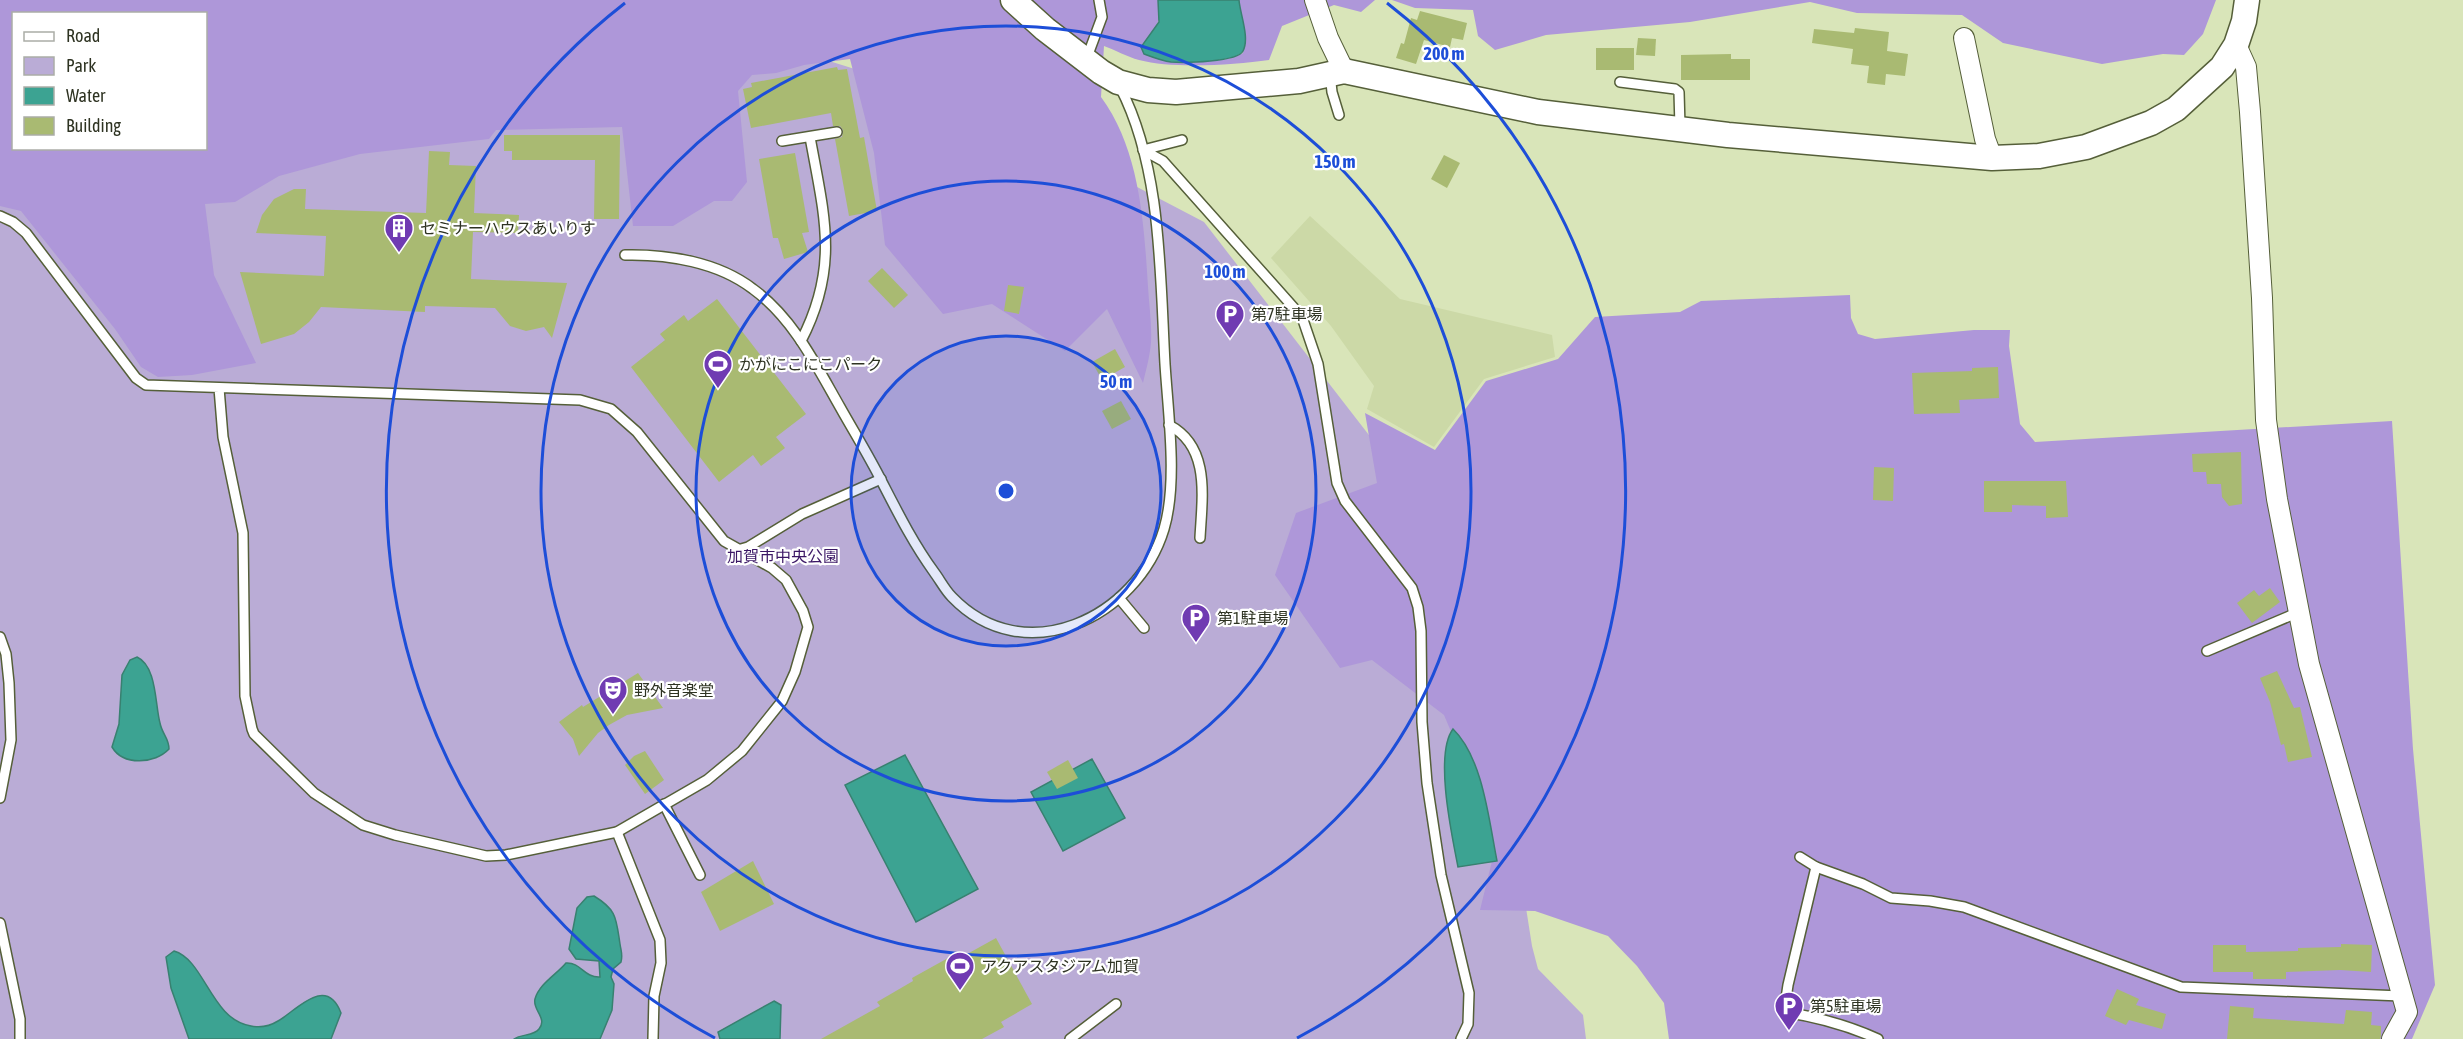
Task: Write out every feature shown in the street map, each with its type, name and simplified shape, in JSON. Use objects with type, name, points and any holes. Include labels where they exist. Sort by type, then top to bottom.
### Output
[{"type":"street","points":[[1014,0],[1044,29],[1085,61],[1118,82],[1148,90],[1176,92],[1299,81],[1337,73],[1538,112],[1680,129],[1992,158],[2039,156],[2086,147],[2151,123],[2176,109],[2211,80],[2222,67],[2236,45],[2244,21],[2247,0]]},
{"type":"street","points":[[1314,0],[1328,38],[1337,73]]},
{"type":"street","points":[[1964,38],[1985,139],[1992,158]]},
{"type":"street","points":[[2236,45],[2246,67],[2262,298],[2266,420],[2277,499],[2309,664],[2407,1012],[2392,1039]]},
{"type":"lane","points":[[1085,61],[1102,17],[1099,0]]},
{"type":"lane","points":[[1337,73],[1332,92],[1339,115]]},
{"type":"lane","points":[[625,255],[676,258],[721,272],[753,288],[785,320],[801,341],[880,480],[901,522],[951,597],[972,613],[996,626],[1021,633],[1053,631],[1079,624],[1107,608],[1119,598],[1152,560],[1164,529],[1170,495],[1169,425],[1154,208],[1143,150],[1129,104],[1118,82]]},
{"type":"lane","points":[[1620,82],[1675,89],[1679,92],[1680,129]]},
{"type":"lane","points":[[782,141],[837,132]]},
{"type":"lane","points":[[801,341],[817,309],[826,267],[827,240],[810,137]]},
{"type":"lane","points":[[1143,150],[1182,140]]},
{"type":"lane","points":[[1143,150],[1163,161],[1302,317],[1318,364],[1337,483],[1345,501],[1412,588],[1418,607],[1421,632],[1422,722],[1433,827],[1440,875],[1469,993],[1468,1024],[1461,1039]]},
{"type":"lane","points":[[0,216],[13,222],[26,233],[136,378],[146,385],[580,400],[611,409],[637,432],[724,541],[772,567],[786,580],[803,611],[808,627],[805,643],[782,701],[742,751],[707,780],[617,832],[506,855],[486,856],[394,835],[363,825],[314,793],[254,734],[245,696],[243,533],[223,437],[219,388]]},
{"type":"lane","points":[[1169,425],[1184,433],[1197,454],[1203,486],[1200,538]]},
{"type":"lane","points":[[741,549],[802,514],[880,480]]},
{"type":"lane","points":[[1119,598],[1144,628]]},
{"type":"lane","points":[[2207,651],[2299,612]]},
{"type":"lane","points":[[0,637],[6,654],[11,740],[0,798]]},
{"type":"lane","points":[[664,804],[700,874]]},
{"type":"lane","points":[[617,832],[660,940],[661,963],[654,996],[653,1039]]},
{"type":"lane","points":[[1800,857],[1816,867],[1863,884],[1891,898],[1964,907],[2181,987],[2402,996]]},
{"type":"lane","points":[[1816,867],[1784,1012],[1814,1016],[1845,1024],[1878,1039]]},
{"type":"lane","points":[[0,923],[20,1019],[20,1039]]},
{"type":"lane","points":[[1070,1039],[1116,1004]]},
{"type":"shaded area","points":[[0,0],[1158,0],[1160,17],[1156,27],[1184,61],[1199,61],[1222,60],[1243,53],[1244,36],[1239,0],[1375,0],[1361,12],[1334,5],[1282,26],[1269,60],[1221,65],[1153,63],[1130,57],[1104,46],[1101,97],[1124,140],[1138,188],[1142,213],[1151,321],[1150,352],[1143,383],[1107,309],[1065,351],[992,304],[943,314],[885,245],[874,153],[850,59],[804,65],[776,73],[752,75],[738,91],[747,182],[732,201],[714,201],[673,226],[633,226],[622,127],[496,130],[489,139],[360,154],[279,176],[235,202],[205,204],[214,275],[256,363],[192,375],[158,377],[141,367],[115,329],[21,211],[0,206]]},
{"type":"shaded area","points":[[1392,0],[2216,0],[2203,34],[2184,55],[2163,54],[2102,64],[2003,43],[1962,15],[1857,13],[1810,2],[1690,22],[1546,35],[1495,50],[1478,36],[1473,10],[1415,8]]},
{"type":"shaded area","points":[[1310,216],[1400,299],[1552,335],[1555,357],[1484,379],[1434,447],[1367,409],[1374,386],[1331,326],[1271,258]]},
{"type":"shaded area","points":[[1850,295],[1851,318],[1858,334],[1875,339],[1974,330],[2010,330],[2009,346],[2020,424],[2035,442],[2392,421],[2413,749],[2435,985],[2412,1039],[1669,1039],[1664,1003],[1637,966],[1608,936],[1535,911],[1480,910],[1494,853],[1461,755],[1444,715],[1372,660],[1340,668],[1275,575],[1296,513],[1377,483],[1365,413],[1435,450],[1486,381],[1558,359],[1595,317],[1680,312],[1701,301]]},
{"type":"green space","name":"加賀市中央公園","points":[[810,55],[957,101],[1118,177],[1204,222],[1372,439],[1521,876],[1538,969],[1583,1015],[1586,1039],[0,1039],[0,128],[12,145],[12,150],[32,150],[192,168]]},
{"type":"water","points":[[1158,0],[1239,0],[1245,33],[1243,51],[1239,55],[1221,60],[1187,62],[1157,59],[1144,54],[1141,47],[1159,22]]},
{"type":"water","points":[[137,657],[144,662],[152,677],[160,723],[169,749],[156,758],[139,761],[124,757],[112,747],[119,724],[122,675],[130,660]]},
{"type":"water","points":[[1453,729],[1463,741],[1478,773],[1497,861],[1458,867],[1446,796],[1445,775],[1445,757]]},
{"type":"water","points":[[905,755],[978,889],[916,922],[845,785]]},
{"type":"water","points":[[1092,759],[1125,818],[1063,851],[1031,792]]},
{"type":"water","points":[[594,896],[611,910],[614,916],[622,955],[621,962],[613,969],[611,977],[614,984],[612,1010],[600,1039],[514,1039],[534,1033],[539,1029],[542,1021],[535,1003],[537,994],[566,963],[575,965],[590,975],[600,977],[599,961],[576,959],[569,949],[577,908],[587,897]]},
{"type":"water","points":[[174,951],[185,957],[193,966],[226,1013],[237,1021],[251,1026],[262,1027],[272,1024],[311,999],[327,996],[335,1002],[341,1013],[331,1039],[189,1039],[171,988],[166,957]]},
{"type":"water","points":[[774,1001],[781,1005],[780,1039],[720,1039],[718,1032]]},
{"type":"building","points":[[1420,11],[1467,23],[1463,40],[1452,38],[1450,47],[1424,40],[1416,64],[1396,58],[1401,43],[1404,44],[1411,18],[1417,20]]},
{"type":"building","points":[[1855,28],[1889,32],[1887,51],[1908,54],[1905,76],[1886,74],[1885,85],[1867,83],[1869,66],[1851,64],[1853,49],[1812,43],[1814,29],[1854,33]]},
{"type":"building","points":[[1638,38],[1656,39],[1655,56],[1636,55]]},
{"type":"building","points":[[1596,48],[1634,48],[1634,70],[1596,70]]},
{"type":"building","points":[[1731,54],[1731,59],[1750,59],[1750,80],[1681,80],[1681,55]]},
{"type":"building","points":[[837,67],[838,70],[847,69],[860,138],[864,137],[877,211],[849,216],[835,139],[842,137],[843,130],[840,126],[833,126],[831,113],[751,128],[743,89],[752,87],[751,83]]},
{"type":"building","points":[[504,135],[620,135],[619,219],[594,219],[595,160],[512,160],[512,151],[504,151]]},
{"type":"building","name":"セミナーハウスあいりす","points":[[429,151],[450,152],[449,165],[476,166],[474,213],[519,215],[518,233],[473,232],[471,279],[567,283],[552,338],[544,327],[526,331],[510,326],[495,308],[425,306],[425,312],[321,307],[309,322],[294,334],[261,344],[240,272],[324,276],[326,236],[256,233],[262,215],[274,199],[294,189],[306,189],[305,209],[426,213]]},
{"type":"building","points":[[795,153],[809,232],[802,233],[808,252],[784,259],[778,238],[773,238],[759,159]]},
{"type":"building","points":[[1444,155],[1460,163],[1447,188],[1431,179]]},
{"type":"building","points":[[882,268],[908,295],[894,308],[868,281]]},
{"type":"building","points":[[1008,285],[1024,287],[1019,314],[1004,311]]},
{"type":"building","name":"かがにこにこパーク","points":[[717,299],[806,414],[776,437],[785,448],[761,466],[753,455],[719,482],[631,367],[665,340],[660,334],[684,315],[688,321]]},
{"type":"building","points":[[1115,349],[1125,367],[1102,380],[1092,362]]},
{"type":"building","points":[[1998,367],[1999,398],[1959,400],[1960,413],[1914,414],[1912,373],[1972,371],[1972,368]]},
{"type":"building","points":[[1121,401],[1131,419],[1112,429],[1102,411]]},
{"type":"building","points":[[2241,452],[2242,504],[2229,506],[2222,497],[2221,484],[2207,484],[2206,472],[2193,472],[2192,454]]},
{"type":"building","points":[[1874,467],[1894,468],[1893,501],[1873,500]]},
{"type":"building","points":[[1984,481],[2066,481],[2068,517],[2046,518],[2046,506],[2012,505],[2012,512],[1984,512]]},
{"type":"building","points":[[2270,588],[2280,602],[2252,623],[2237,603],[2254,590],[2259,596]]},
{"type":"building","points":[[2277,671],[2294,708],[2300,707],[2312,757],[2288,762],[2284,744],[2281,745],[2270,702],[2260,678]]},
{"type":"building","points":[[638,673],[663,708],[627,715],[609,725],[598,733],[579,756],[573,739],[559,722],[582,705],[583,707]]},
{"type":"building","points":[[645,751],[664,780],[645,794],[625,765],[634,756]]},
{"type":"building","points":[[1068,760],[1078,778],[1057,789],[1047,772]]},
{"type":"building","points":[[753,861],[774,904],[720,931],[701,892]]},
{"type":"building","name":"アクアスタジアム加賀","points":[[996,938],[1032,1004],[1001,1022],[1004,1027],[982,1039],[821,1039],[880,1006],[877,1002],[913,981],[912,978],[957,953],[960,958]]},
{"type":"building","points":[[2341,944],[2372,945],[2371,972],[2340,970],[2286,972],[2286,979],[2253,979],[2253,972],[2213,972],[2213,945],[2246,945],[2246,952],[2298,951],[2298,948],[2341,947]]},
{"type":"building","points":[[2117,989],[2139,999],[2136,1005],[2166,1014],[2162,1029],[2129,1020],[2126,1025],[2105,1016]]},
{"type":"building","points":[[2230,1006],[2254,1008],[2253,1018],[2344,1024],[2346,1010],[2372,1012],[2371,1025],[2381,1026],[2381,1036],[2380,1039],[2227,1039]]},
{"type":"place","name":"セミナーハウスあいりす","points":[[399,254]]},
{"type":"place","name":"第7駐車場","points":[[1230,340]]},
{"type":"place","name":"かがにこにこパーク","points":[[718,390]]},
{"type":"place","name":"第1駐車場","points":[[1196,644]]},
{"type":"place","name":"野外音楽堂","points":[[613,716]]},
{"type":"place","name":"アクアスタジアム加賀","points":[[960,992]]},
{"type":"place","name":"第5駐車場","points":[[1789,1032]]}]
